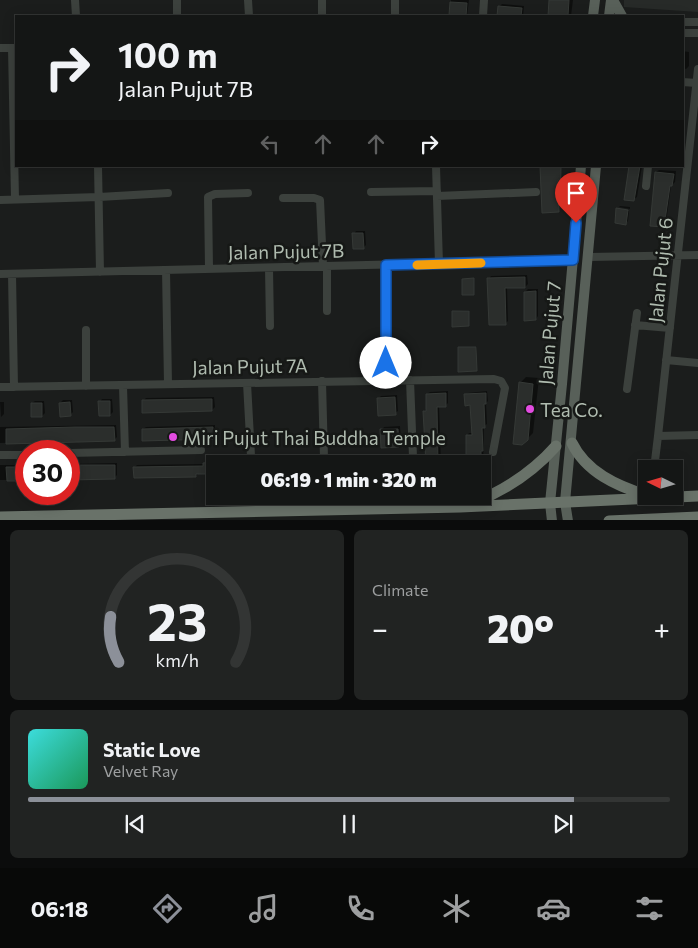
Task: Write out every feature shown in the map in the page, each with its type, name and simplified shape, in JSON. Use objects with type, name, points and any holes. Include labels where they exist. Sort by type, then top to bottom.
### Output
[{"type":"highway","points":[[572,443],[582,460],[599,474],[638,492]]},
{"type":"highway","points":[[460,508],[516,483],[541,462],[556,446]]},
{"type":"highway","points":[[683,496],[698,496]]},
{"type":"highway","points":[[0,517],[460,508],[638,497]]},
{"type":"highway","points":[[609,520],[690,518]]},
{"type":"main road","points":[[593,15],[595,0]]},
{"type":"main road","points":[[609,15],[612,0]]},
{"type":"main road","points":[[612,0],[621,15]]},
{"type":"main road","name":"Jalan Pujut 7","points":[[552,520],[550,503],[581,167]]},
{"type":"main road","name":"Jalan Pujut 7","points":[[568,520],[565,502],[572,443],[596,167]]},
{"type":"street","points":[[75,0],[76,15]]},
{"type":"street","points":[[177,0],[177,15]]},
{"type":"street","points":[[248,0],[249,15]]},
{"type":"street","points":[[322,0],[322,15]]},
{"type":"street","points":[[395,0],[395,15]]},
{"type":"street","points":[[483,15],[484,0]]},
{"type":"street","points":[[684,22],[698,22]]},
{"type":"street","points":[[684,33],[698,33]]},
{"type":"street","points":[[0,48],[14,48],[15,199]]},
{"type":"street","name":"Jalan Pujut 6","points":[[655,460],[670,328],[685,162],[694,142],[698,68]]},
{"type":"street","points":[[684,82],[697,80]]},
{"type":"street","points":[[98,167],[100,272]]},
{"type":"street","points":[[436,167],[439,264]]},
{"type":"street","points":[[646,186],[648,167]]},
{"type":"street","points":[[371,192],[437,194],[536,192]]},
{"type":"street","points":[[209,268],[208,197],[216,194],[248,193]]},
{"type":"street","points":[[0,200],[99,198],[168,194]]},
{"type":"street","points":[[283,198],[314,198],[320,200],[327,311]]},
{"type":"street","points":[[589,257],[698,255]]},
{"type":"street","name":"Jalan Pujut 7B","points":[[0,274],[573,260]]},
{"type":"street","points":[[386,265],[386,380]]},
{"type":"street","points":[[269,268],[270,326]]},
{"type":"street","points":[[166,270],[168,384]]},
{"type":"street","points":[[12,274],[14,387]]},
{"type":"street","points":[[628,389],[637,313]]},
{"type":"street","points":[[635,325],[670,328]]},
{"type":"street","points":[[86,330],[86,386]]},
{"type":"street","points":[[666,360],[698,363]]},
{"type":"street","name":"Jalan Pujut 7A","points":[[0,387],[494,378],[501,381],[505,388],[493,452]]},
{"type":"street","points":[[410,380],[414,455]]},
{"type":"street","points":[[322,381],[324,455]]},
{"type":"street","points":[[247,383],[251,455]]},
{"type":"street","points":[[123,386],[125,452]]},
{"type":"street","points":[[658,436],[698,435]]},
{"type":"street","points":[[80,453],[201,450]]},
{"type":"street","points":[[0,455],[15,455]]},
{"type":"shaded area","points":[[624,0],[698,0],[698,12],[624,7]]},
{"type":"building","points":[[549,0],[569,0],[568,15],[548,15]]},
{"type":"building","points":[[450,2],[467,3],[466,15],[449,15]]},
{"type":"building","points":[[498,6],[522,8],[521,15],[497,15]]},
{"type":"building","points":[[540,167],[561,167],[561,180],[558,180],[559,212],[542,213]]},
{"type":"building","points":[[629,167],[640,167],[634,201],[624,200]]},
{"type":"building","points":[[655,172],[674,174],[672,186],[670,186],[664,227],[650,226]]},
{"type":"building","points":[[616,208],[628,210],[626,225],[615,223]]},
{"type":"building","points":[[352,233],[363,233],[364,249],[353,249]]},
{"type":"building","points":[[525,277],[525,288],[505,288],[506,325],[489,325],[487,278]]},
{"type":"building","points":[[474,278],[474,295],[462,295],[462,279]]},
{"type":"building","points":[[536,291],[536,320],[524,321],[524,292]]},
{"type":"building","points":[[452,311],[469,311],[469,326],[452,327]]},
{"type":"building","points":[[458,347],[476,347],[477,371],[458,372]]},
{"type":"building","points":[[519,382],[533,384],[528,440],[522,445],[513,444]]},
{"type":"building","points":[[446,393],[446,407],[437,407],[438,455],[425,455],[423,411],[426,411],[426,394]]},
{"type":"building","points":[[486,393],[486,404],[484,404],[485,428],[482,428],[483,451],[481,451],[481,455],[466,455],[466,435],[472,435],[470,405],[465,406],[464,394]]},
{"type":"building","points":[[395,397],[396,415],[378,416],[377,398]]},
{"type":"building","points":[[212,399],[212,411],[142,413],[142,400]]},
{"type":"building","points":[[98,401],[110,401],[110,416],[99,416]]},
{"type":"building","points":[[70,402],[71,416],[60,417],[59,403]]},
{"type":"building","points":[[31,403],[42,403],[42,417],[31,417]]},
{"type":"building","points":[[114,427],[115,441],[15,440],[15,444],[6,444],[6,429]]},
{"type":"building","points":[[213,427],[213,439],[142,441],[142,429]]},
{"type":"building","points":[[380,429],[398,429],[399,447],[381,448]]},
{"type":"building","points":[[203,463],[206,463],[206,474],[196,474],[196,477],[134,478],[133,467],[203,466]]},
{"type":"building","points":[[80,465],[115,465],[115,479],[80,480]]},
{"type":"building","points":[[6,467],[15,467],[15,481],[7,481]]},
{"type":"slow traffic","points":[[417,265],[481,263]]},
{"type":"place","name":"Tea Co.","points":[[530,409]]},
{"type":"place","name":"Miri Pujut Thai Buddha Temple","points":[[173,437]]},
{"type":"route","points":[[386,363],[386,265],[573,260],[576,223]]}]
